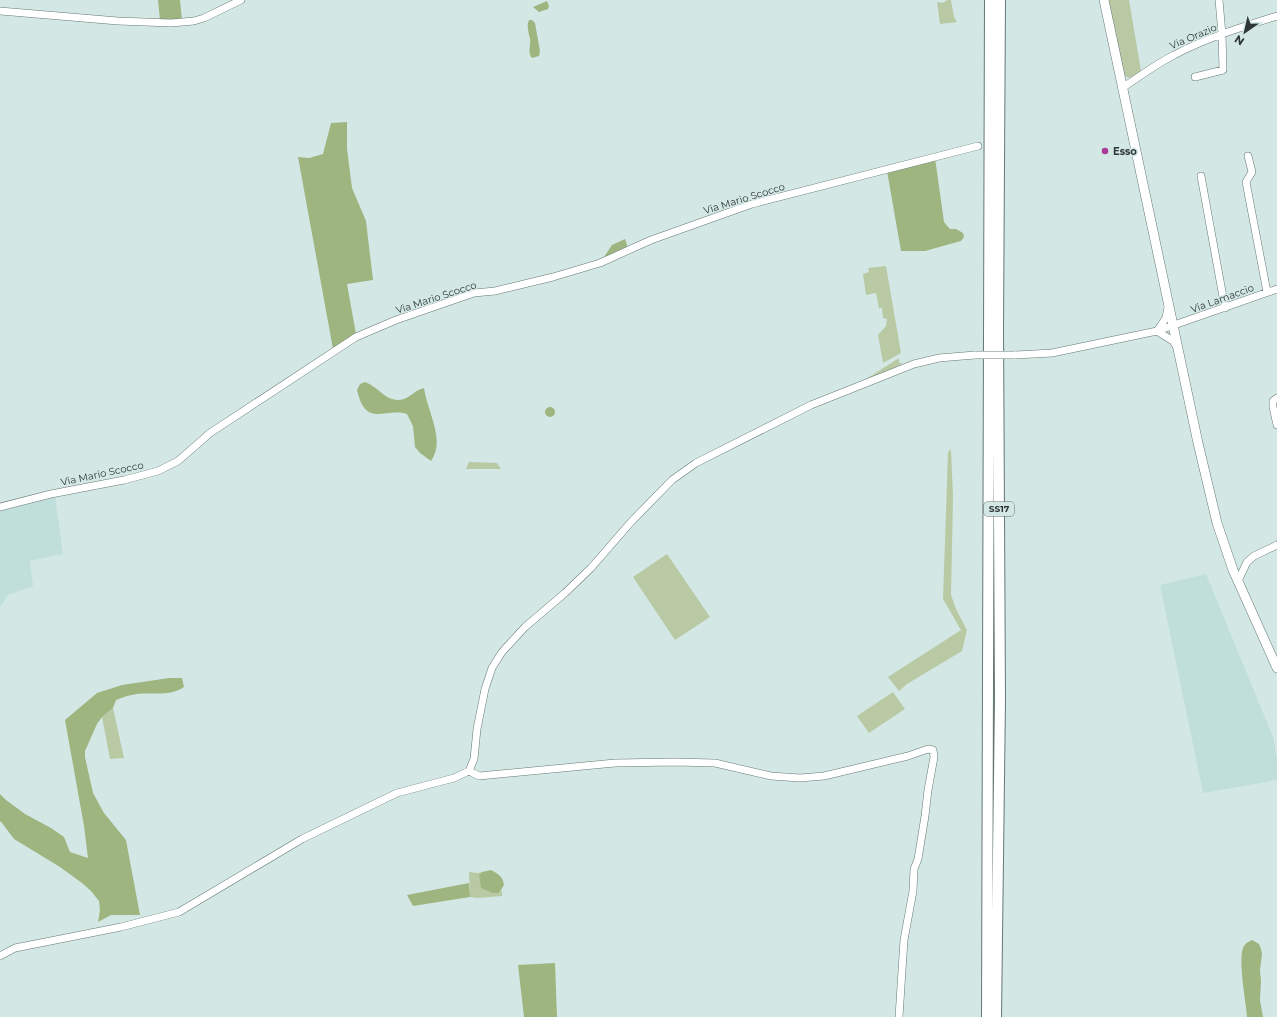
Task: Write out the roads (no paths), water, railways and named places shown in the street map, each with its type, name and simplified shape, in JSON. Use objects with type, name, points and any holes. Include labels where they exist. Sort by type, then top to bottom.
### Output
[{"type":"highway","name":"SS17","points":[[987,1017],[990,0]]},
{"type":"highway","name":"SS17","points":[[996,1017],[1000,699],[998,328],[1000,0]]},
{"type":"main road","points":[[1104,0],[1198,443],[1217,523],[1233,570],[1277,668]]},
{"type":"street","points":[[0,11],[118,21],[171,23],[194,21],[204,18],[241,0]]},
{"type":"street","points":[[1195,77],[1223,70],[1219,0]]},
{"type":"street","name":"Via Orazio","points":[[1122,88],[1172,55],[1222,34],[1277,16]]},
{"type":"street","name":"Via Mario Scocco","points":[[0,507],[51,494],[124,480],[158,471],[178,462],[210,433],[356,337],[396,320],[474,293],[495,291],[553,278],[600,263],[651,240],[752,204],[978,146]]},
{"type":"street","points":[[1248,156],[1252,172],[1246,182],[1268,292]]},
{"type":"street","points":[[1201,176],[1225,308]]},
{"type":"street","name":"Via Lamaccio","points":[[469,771],[474,759],[477,729],[485,689],[492,668],[502,652],[525,627],[565,593],[591,568],[631,522],[672,480],[696,463],[811,405],[914,364],[939,358],[975,355],[1052,353],[1158,331],[1277,289]]},
{"type":"street","points":[[1169,305],[1166,318],[1158,331],[1173,341],[1178,348]]},
{"type":"street","points":[[1277,398],[1273,400],[1277,425]]},
{"type":"street","points":[[1238,581],[1246,562],[1254,556],[1277,545]]},
{"type":"street","points":[[0,956],[15,948],[121,927],[179,912],[302,839],[397,793],[454,778],[469,771],[480,776],[615,763],[676,762],[715,763],[770,776],[800,778],[824,776],[908,756],[928,749],[933,750],[934,757],[918,859],[914,869],[913,891],[904,940],[899,1017]]},
{"type":"place","name":"Esso","points":[[1105,151]]}]
